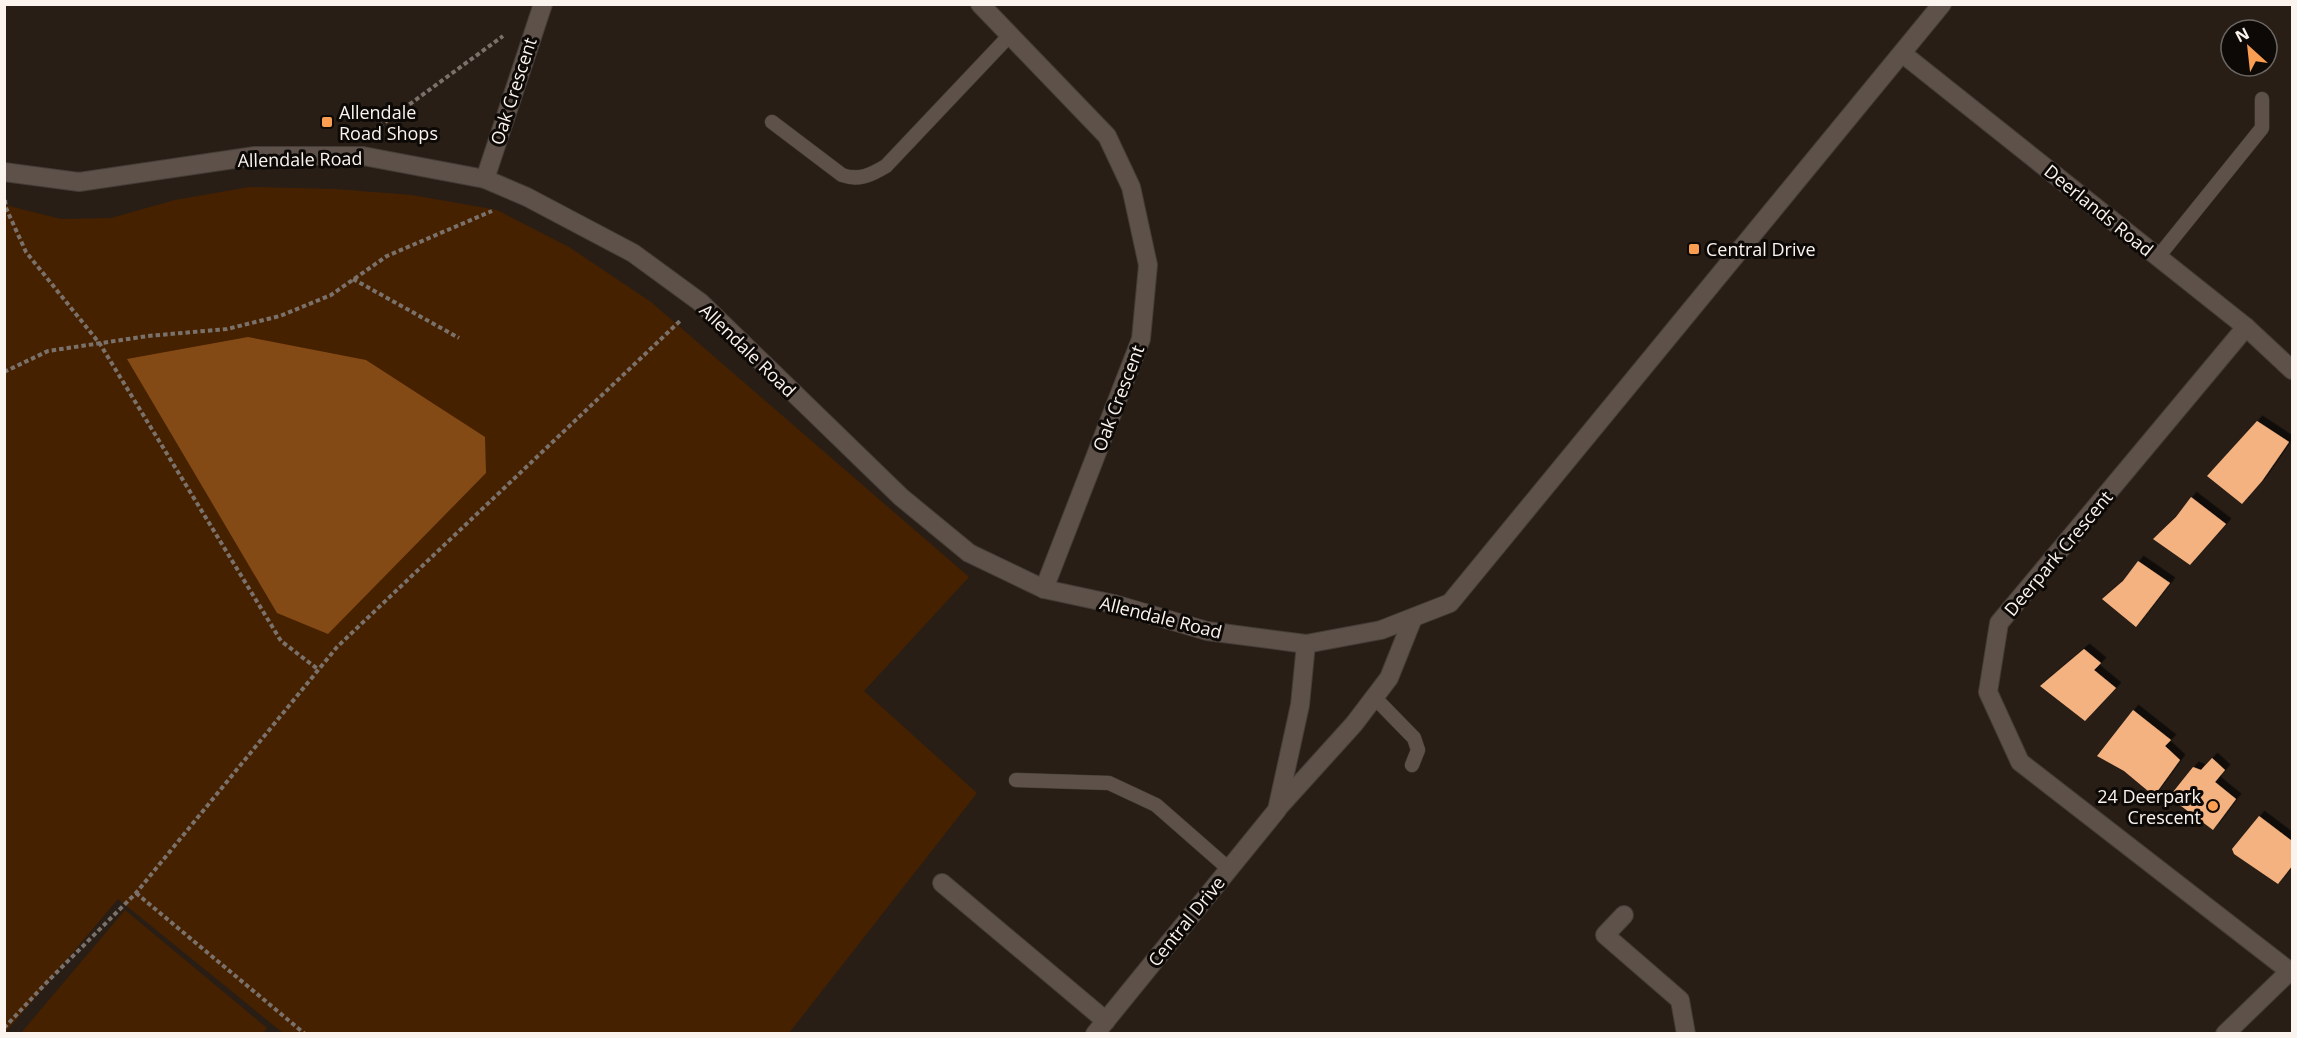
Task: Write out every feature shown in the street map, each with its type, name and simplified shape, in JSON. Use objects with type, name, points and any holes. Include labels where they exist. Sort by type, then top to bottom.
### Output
[{"type":"street","name":"Oak Crescent","points":[[980,4],[1107,136],[1131,187],[1148,265],[1141,339],[1044,589]]},
{"type":"street","points":[[1903,54],[1942,4]]},
{"type":"street","name":"Oak Crescent","points":[[485,179],[541,7]]},
{"type":"street","name":"Deerlands Road","points":[[1903,54],[2246,327],[2292,370]]},
{"type":"street","name":"Allendale Road","points":[[4,172],[79,182],[255,156],[363,156],[485,179],[527,197],[633,253],[700,302],[901,497],[969,554],[1044,589],[1114,604],[1207,631],[1305,644],[1381,630],[1450,603],[1903,54]]},
{"type":"street","name":"Deerpark Crescent","points":[[2246,327],[1999,623],[1988,692],[2020,762],[2291,972]]},
{"type":"street","name":"Central Drive","points":[[1100,1027],[1277,810],[1354,724],[1389,678],[1413,618]]},
{"type":"street","name":"Central Drive","points":[[1277,810],[1300,705],[1305,644]]},
{"type":"street","points":[[942,883],[1100,1027]]},
{"type":"street","points":[[1624,915],[1605,935],[1680,1000],[1686,1034]]},
{"type":"street","points":[[2225,1034],[2291,972]]},
{"type":"lane","points":[[772,122],[842,175],[853,179],[868,176],[886,166],[1010,36]]},
{"type":"lane","points":[[2158,257],[2262,128],[2262,99]]},
{"type":"lane","points":[[1374,697],[1414,738],[1418,750],[1412,765]]},
{"type":"lane","points":[[1016,780],[1109,783],[1156,805],[1229,868]]},
{"type":"path","points":[[339,156],[541,7]]},
{"type":"path","points":[[4,193],[6,207],[26,252],[100,344],[280,641],[319,670]]},
{"type":"path","points":[[4,372],[48,351],[148,336],[227,329],[280,316],[331,295],[387,256],[439,232],[527,197]]},
{"type":"path","points":[[353,279],[459,338]]},
{"type":"path","points":[[4,1028],[136,893],[337,647],[700,302]]},
{"type":"path","points":[[136,893],[305,1034]]},
{"type":"shaded area","points":[[249,187],[335,189],[412,195],[497,210],[569,247],[651,302],[969,577],[864,691],[977,793],[789,1033],[283,1033],[118,899],[5,1033],[5,205],[61,219],[111,218],[175,200]]},
{"type":"shaded area","points":[[248,337],[366,360],[485,437],[486,473],[328,634],[277,613],[127,359]]},
{"type":"shaded area","points":[[125,910],[267,1028],[263,1033],[21,1033]]},
{"type":"building","points":[[2257,421],[2289,442],[2262,481],[2242,504],[2207,476]]},
{"type":"building","points":[[2191,497],[2226,524],[2190,565],[2153,539],[2176,517]]},
{"type":"building","points":[[2138,561],[2170,583],[2136,627],[2102,599],[2123,581]]},
{"type":"building","points":[[2084,649],[2101,663],[2094,670],[2116,688],[2085,721],[2040,686]]},
{"type":"building","points":[[2133,710],[2171,740],[2165,746],[2180,760],[2154,796],[2124,771],[2097,756]]},
{"type":"building","points":[[2212,758],[2225,770],[2215,782],[2236,799],[2213,830],[2169,797],[2193,767],[2201,770]]},
{"type":"building","points":[[2259,816],[2292,841],[2292,866],[2278,884],[2234,854],[2232,849]]},
{"type":"place","name":"Allendale Road Shops","points":[[327,122]]},
{"type":"place","name":"Central Drive","points":[[1694,249]]},
{"type":"place","name":"24 Deerpark Crescent","points":[[2213,806]]}]
